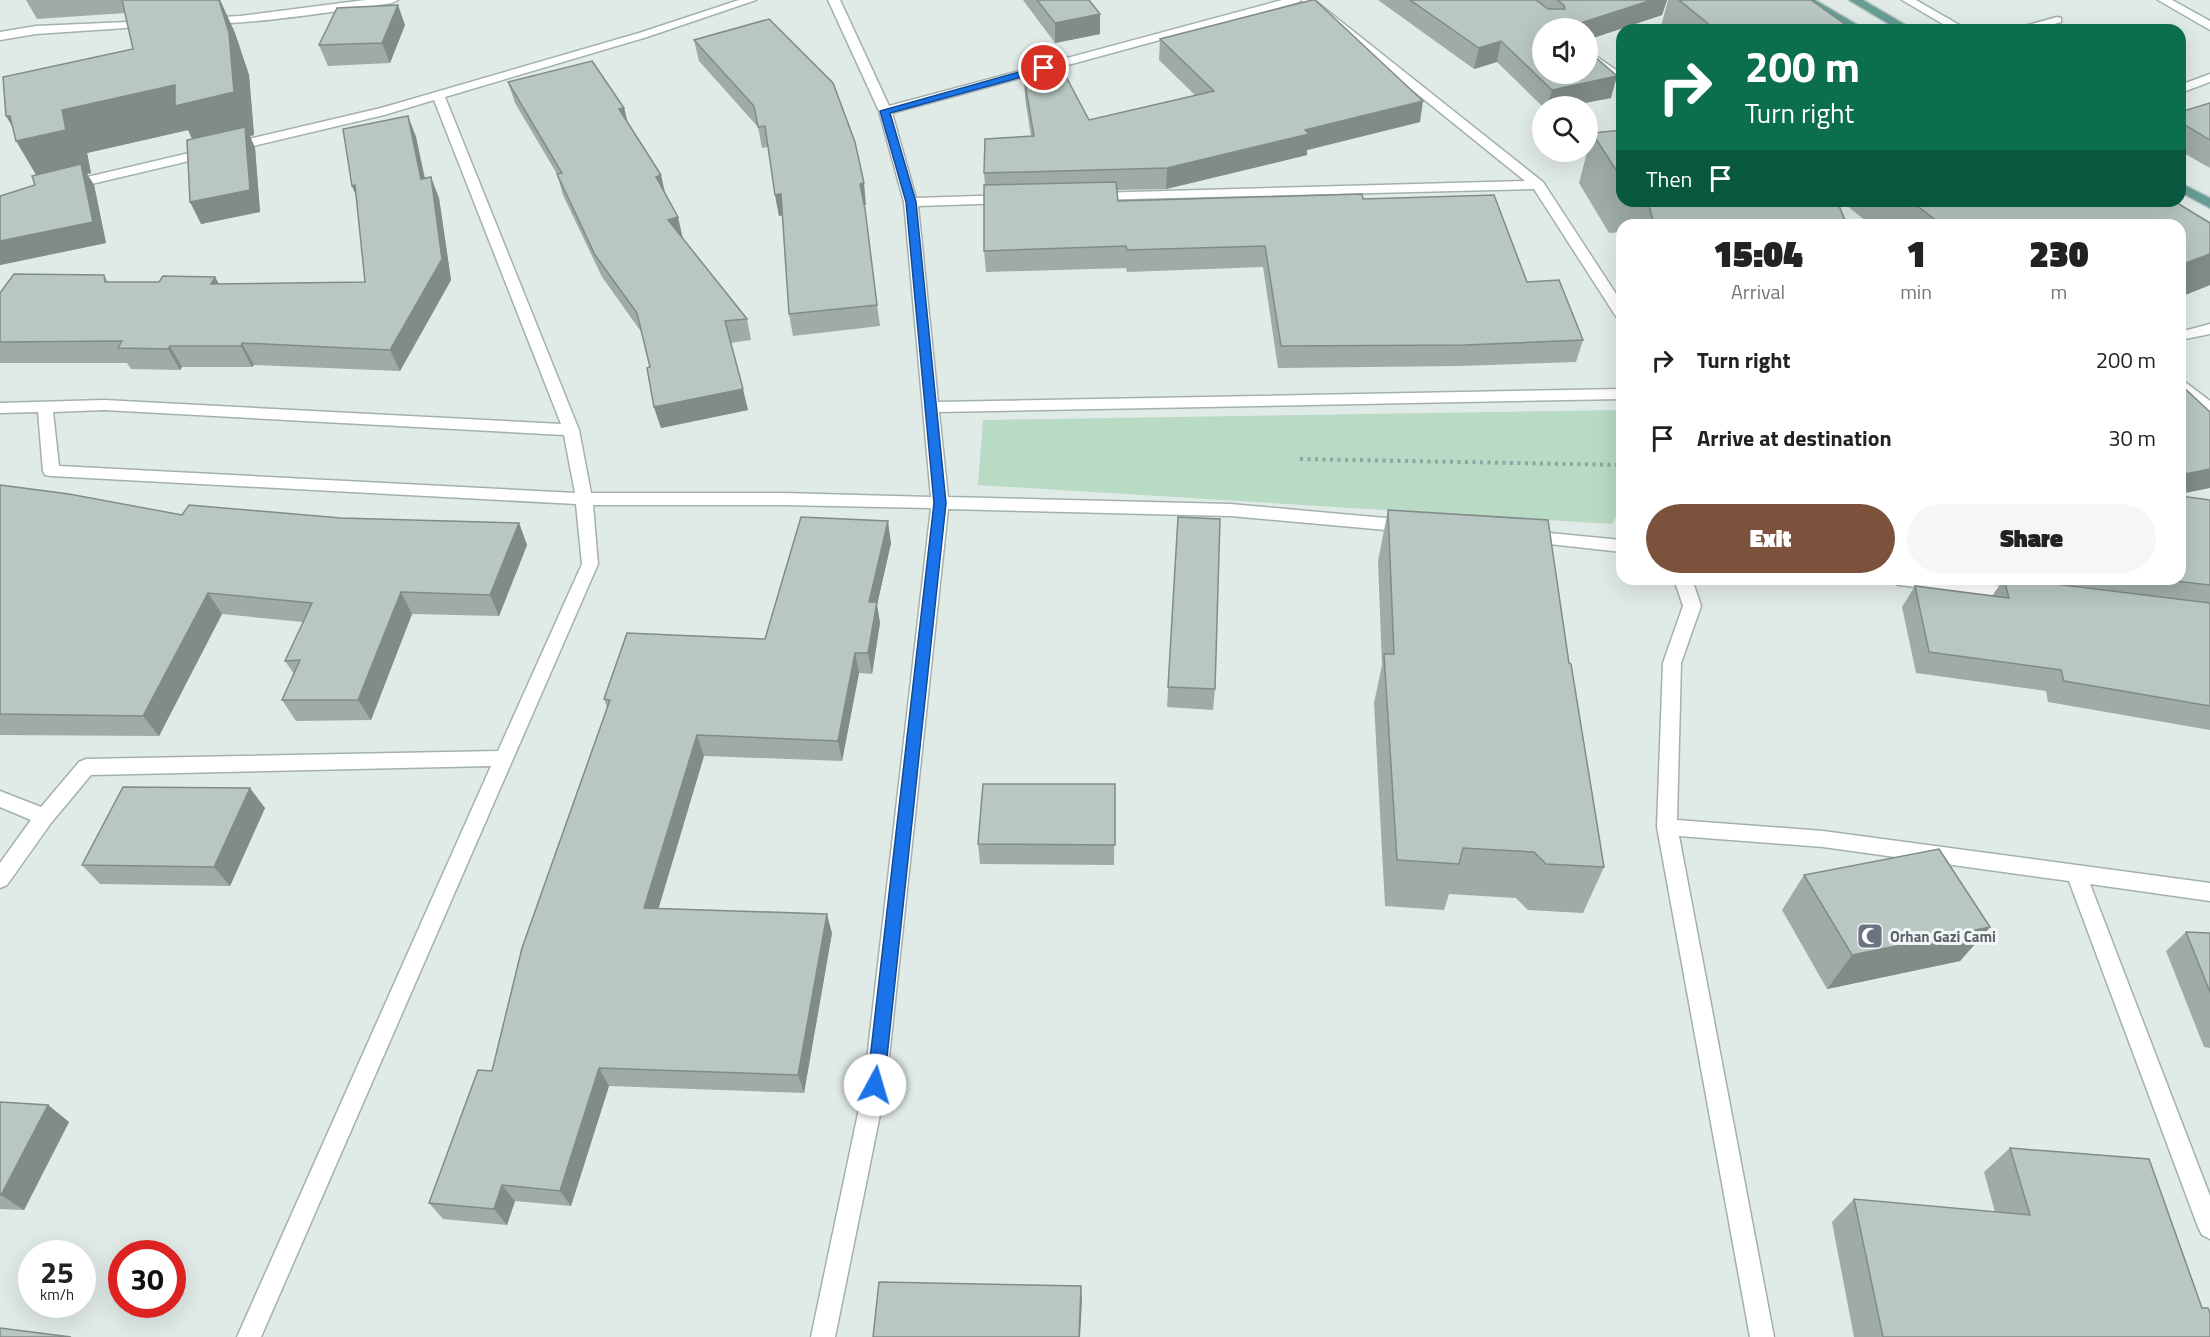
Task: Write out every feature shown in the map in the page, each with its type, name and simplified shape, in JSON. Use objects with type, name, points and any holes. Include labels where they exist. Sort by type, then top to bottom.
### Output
[{"type":"main road","points":[[1808,0],[1850,24]]},
{"type":"main road","points":[[1855,0],[1897,24]]},
{"type":"main road","points":[[2186,190],[2210,204]]},
{"type":"street","points":[[195,21],[240,19],[392,0]]},
{"type":"street","points":[[58,187],[372,113],[643,35],[750,0]]},
{"type":"street","points":[[823,1337],[875,1085],[940,503],[911,202],[885,111],[834,0]]},
{"type":"street","points":[[885,111],[1295,0]]},
{"type":"street","points":[[1307,0],[1538,184],[1616,306]]},
{"type":"street","points":[[1908,0],[1951,24]]},
{"type":"street","points":[[2164,0],[2210,26]]},
{"type":"street","points":[[2043,24],[2058,20]]},
{"type":"street","points":[[0,36],[36,30],[161,23]]},
{"type":"street","points":[[1598,62],[1616,76]]},
{"type":"street","points":[[2186,87],[2210,78]]},
{"type":"street","points":[[249,1337],[590,564],[584,499],[571,430],[438,95]]},
{"type":"street","points":[[1076,197],[1538,184]]},
{"type":"street","points":[[911,202],[1017,199]]},
{"type":"street","points":[[2186,335],[2210,329]]},
{"type":"street","points":[[2186,391],[2210,409]]},
{"type":"street","points":[[931,407],[1616,394]]},
{"type":"street","points":[[0,408],[104,405],[571,430]]},
{"type":"street","points":[[45,407],[51,471],[584,499],[783,499],[1230,510],[1420,527]]},
{"type":"street","points":[[1515,536],[1616,545]]},
{"type":"street","points":[[1685,585],[1692,606],[1672,663],[1667,827],[1762,1337]]},
{"type":"street","points":[[1948,585],[2029,595]]},
{"type":"street","points":[[0,879],[44,817],[86,767],[506,758]]},
{"type":"street","points":[[0,799],[44,817]]},
{"type":"street","points":[[1667,827],[1823,839],[2210,892]]},
{"type":"street","points":[[2076,874],[2210,1227]]},
{"type":"path","points":[[1300,459],[1616,465]]},
{"type":"green space","points":[[1616,410],[1616,517],[1612,524],[978,485],[983,420]]},
{"type":"building","points":[[122,0],[219,0],[229,33],[234,92],[175,106],[175,85],[62,110],[66,130],[16,141],[10,116],[6,116],[3,77],[133,49]]},
{"type":"building","points":[[1037,0],[1089,0],[1100,14],[1055,23]]},
{"type":"building","points":[[1315,0],[1423,101],[1305,130],[1309,134],[1167,168],[984,173],[985,139],[1034,136],[1024,77],[1063,71],[1089,120],[1214,91],[1160,39]]},
{"type":"building","points":[[1410,0],[1536,0],[1548,9],[1565,9],[1564,5],[1557,0],[1652,0],[1596,18],[1532,18],[1532,71],[1501,41],[1479,48]]},
{"type":"building","points":[[1679,0],[1811,0],[1845,24],[1709,24]]},
{"type":"building","points":[[398,5],[382,43],[319,45],[337,8]]},
{"type":"building","points":[[769,19],[833,83],[855,142],[864,183],[860,184],[877,305],[789,314],[781,194],[775,195],[765,126],[758,127],[754,106],[694,40]]},
{"type":"building","points":[[1598,60],[1616,75],[1598,80]]},
{"type":"building","points":[[592,61],[624,108],[619,109],[661,175],[656,177],[678,217],[668,220],[747,319],[725,321],[743,389],[654,407],[647,368],[650,367],[637,313],[595,255],[557,174],[562,173],[508,82]]},
{"type":"building","points":[[1546,84],[1580,84],[1552,90]]},
{"type":"building","points":[[2210,103],[2210,140],[2186,126],[2186,110]]},
{"type":"building","points":[[408,116],[421,179],[431,177],[442,259],[390,350],[242,343],[241,346],[170,346],[168,349],[118,348],[122,341],[0,342],[0,293],[14,274],[104,275],[105,282],[159,282],[163,276],[215,277],[211,284],[365,282],[355,185],[352,186],[343,129]]},
{"type":"building","points":[[245,127],[250,190],[190,202],[187,140]]},
{"type":"building","points":[[1616,131],[1616,170],[1598,142],[1598,132]]},
{"type":"building","points":[[81,164],[93,222],[0,241],[0,196],[35,185],[32,176]]},
{"type":"building","points":[[1116,182],[1118,201],[1362,194],[1363,199],[1494,195],[1527,282],[1559,280],[1583,340],[1465,345],[1281,346],[1265,246],[1127,250],[1126,246],[984,251],[984,185]]},
{"type":"building","points":[[1650,207],[1840,207],[1844,219],[1652,219]]},
{"type":"building","points":[[1919,207],[2184,207],[2210,223],[2210,254],[2186,263],[2186,219],[1934,219]]},
{"type":"building","points":[[2186,390],[2210,412],[2210,469],[2186,474]]},
{"type":"building","points":[[0,485],[69,494],[182,515],[189,505],[341,518],[519,523],[490,595],[401,592],[358,700],[282,700],[300,660],[285,661],[312,603],[208,593],[143,716],[0,714]]},
{"type":"building","points":[[2186,497],[2210,500],[2210,585],[2186,582]]},
{"type":"building","points":[[1388,510],[1548,520],[1569,663],[1571,664],[1604,867],[1546,864],[1534,852],[1463,848],[1459,864],[1397,860],[1384,654],[1394,654]]},
{"type":"building","points":[[801,517],[888,521],[869,602],[877,602],[868,653],[855,653],[838,741],[697,735],[644,908],[827,914],[798,1075],[599,1068],[560,1191],[502,1185],[494,1209],[429,1203],[478,1070],[492,1071],[522,948],[610,700],[604,699],[627,633],[765,639]]},
{"type":"building","points":[[1178,517],[1220,519],[1215,689],[1168,687]]},
{"type":"building","points":[[2006,585],[2063,585],[2210,603],[2210,706],[2064,681],[2061,670],[1929,652],[1915,586],[2009,598]]},
{"type":"building","points":[[983,784],[1115,784],[1115,845],[978,844]]},
{"type":"building","points":[[123,787],[250,788],[214,867],[82,865]]},
{"type":"building","points":[[1939,849],[1990,927],[1852,955],[1804,875]]},
{"type":"building","points":[[2186,932],[2210,933],[2210,992]]},
{"type":"building","points":[[0,1102],[48,1105],[1,1195],[0,1195]]},
{"type":"building","points":[[2010,1148],[2149,1159],[2202,1308],[2208,1308],[2210,1313],[2210,1337],[1883,1337],[1854,1199],[2030,1215]]},
{"type":"building","points":[[879,1282],[1081,1286],[1079,1337],[873,1337]]},
{"type":"building","points":[[0,1328],[71,1337],[0,1337]]},
{"type":"place","name":"Orhan Gazi Cami","points":[[1870,936]]},
{"type":"route","points":[[875,1085],[940,503],[911,202],[885,111],[1044,68]]}]
